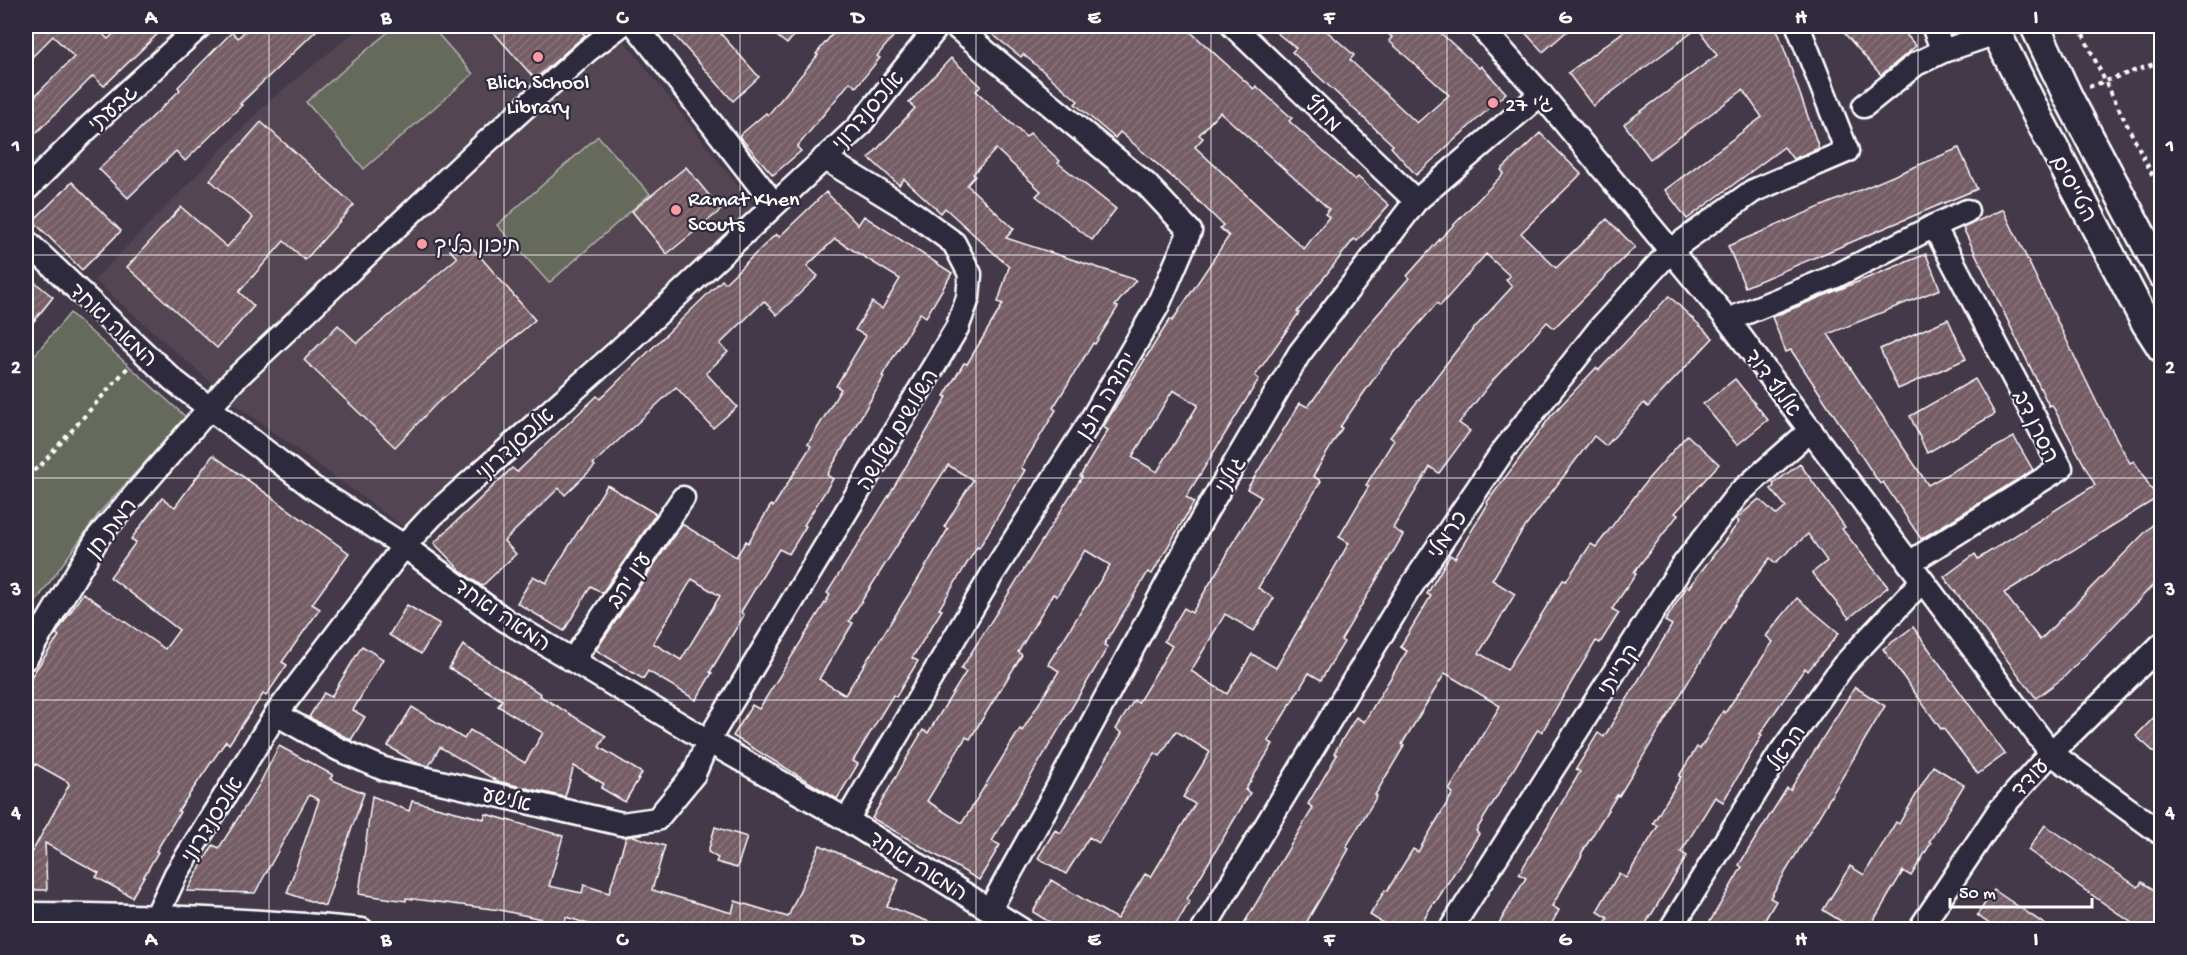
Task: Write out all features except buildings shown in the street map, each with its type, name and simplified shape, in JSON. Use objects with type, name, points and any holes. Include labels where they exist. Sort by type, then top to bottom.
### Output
[{"type":"main road","name":"הטייסים","points":[[2035,26],[2067,95],[2162,274]]},
{"type":"main road","name":"הטייסים","points":[[1995,29],[2038,117],[2146,323],[2162,348]]},
{"type":"street","name":"גבעתי","points":[[26,190],[87,129],[200,26]]},
{"type":"street","name":"רמת חן","points":[[26,658],[99,536],[233,381],[480,148],[587,51],[620,26]]},
{"type":"street","points":[[636,26],[774,204]]},
{"type":"street","name":"אלכסנדרוני","points":[[157,915],[176,874],[276,714],[404,546],[432,516],[617,352],[858,127],[938,26]]},
{"type":"street","name":"יהודה רוזן","points":[[847,820],[993,573],[1085,430],[1121,369],[1157,307],[1190,231],[1146,184],[954,26]]},
{"type":"street","name":"מחץ","points":[[1233,26],[1416,201]]},
{"type":"street","name":"אלוף דוד","points":[[1480,26],[1541,93],[1728,320],[2051,753],[2162,834]]},
{"type":"street","name":"כרמלי","points":[[1203,930],[1406,594],[1503,450],[1600,328],[1671,250],[1753,191],[1847,152],[1798,26]]},
{"type":"street","points":[[1933,26],[1943,51]]},
{"type":"street","points":[[1864,106],[1916,64],[1995,29]]},
{"type":"street","name":"גולני","points":[[990,909],[1202,519],[1299,354],[1416,201],[1541,93]]},
{"type":"street","name":"השלושים ושלושה","points":[[708,741],[957,328],[968,298],[970,274],[954,243],[906,208],[824,158]]},
{"type":"street","points":[[1728,320],[1836,276],[1967,210]]},
{"type":"street","name":"הסרן דב","points":[[1916,572],[2061,468],[1934,226]]},
{"type":"street","name":"המאה ואחד","points":[[26,241],[173,380],[312,487],[404,546],[505,620],[708,741],[847,820],[1022,930]]},
{"type":"street","name":"קרייתי","points":[[1450,930],[1680,569],[1738,494],[1810,430]]},
{"type":"street","name":"עין יהב","points":[[573,660],[682,498]]},
{"type":"street","name":"הראל","points":[[1670,930],[1779,755],[1843,666],[1916,572]]},
{"type":"street","name":"עודד","points":[[1919,930],[1998,812],[2051,753],[2162,644]]},
{"type":"street","name":"אלישע","points":[[276,714],[338,749],[384,769],[622,824],[657,819],[694,774],[708,741]]},
{"type":"street","points":[[26,914],[157,915],[270,921],[362,930]]},
{"type":"path","points":[[2079,26],[2162,194]]},
{"type":"path","points":[[2067,95],[2162,61]]},
{"type":"path","points":[[26,476],[41,465],[142,351]]},
{"type":"shaded area","name":"תיכון בליך","points":[[362,26],[613,26],[755,208],[402,526],[240,408],[94,280],[269,101]]},
{"type":"green space","points":[[395,26],[431,26],[473,74],[364,169],[306,102]]},
{"type":"green space","points":[[598,136],[650,194],[549,283],[497,225]]},
{"type":"green space","points":[[70,313],[186,417],[100,512],[27,614],[26,365]]},
{"type":"place","name":"Blich School Library","points":[[538,57]]},
{"type":"place","name":"ג׳י 27","points":[[1493,103]]},
{"type":"place","name":"Ramat Khen Scouts","points":[[676,210]]},
{"type":"place","name":"תיכון בליך","points":[[422,244]]}]
